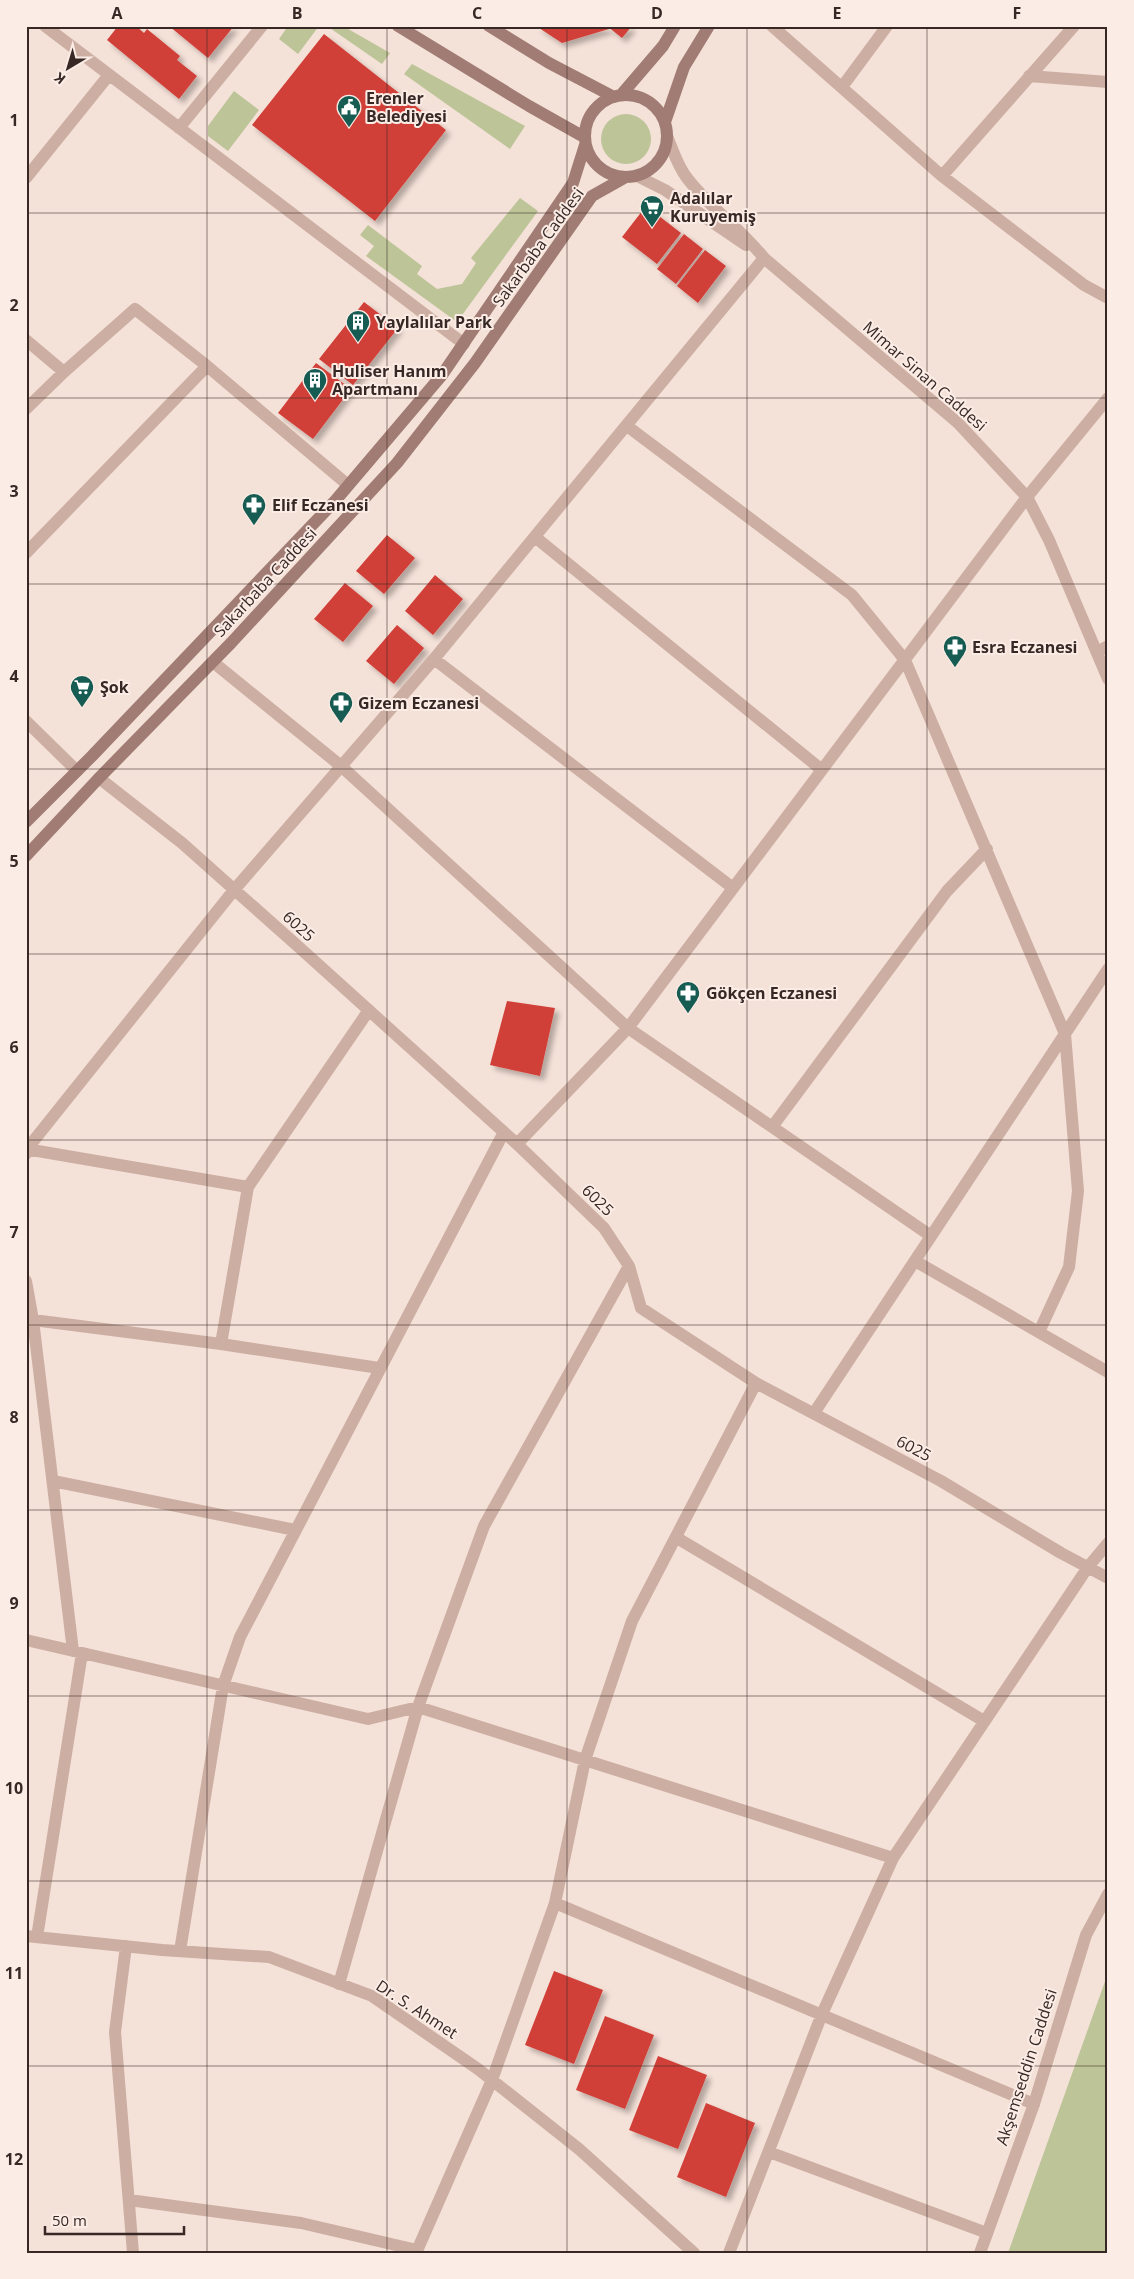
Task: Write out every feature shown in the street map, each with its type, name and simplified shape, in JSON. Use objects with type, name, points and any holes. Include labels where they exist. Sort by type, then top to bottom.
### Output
[{"type":"main road","points":[[398,26],[585,141]]},
{"type":"main road","points":[[489,26],[549,63],[618,96]]},
{"type":"main road","points":[[618,96],[663,46],[675,26]]},
{"type":"main road","points":[[665,122],[684,67],[709,26]]},
{"type":"main road","points":[[618,96],[635,96],[648,101],[658,110],[665,122],[668,136],[665,149],[659,161],[649,171],[637,176],[624,178],[611,175],[599,168],[590,158],[585,141],[586,124],[592,112],[602,102],[618,96]]},
{"type":"main road","name":"Sakarbaba Caddesi","points":[[26,822],[77,771],[348,485],[442,375],[572,183],[585,141]]},
{"type":"main road","name":"Sakarbaba Caddesi","points":[[26,856],[212,662],[397,463],[480,355],[592,196],[624,178]]},
{"type":"street","points":[[45,26],[464,344]]},
{"type":"street","points":[[179,128],[262,26]]},
{"type":"street","points":[[772,26],[942,176],[1084,285],[1108,298]]},
{"type":"street","points":[[842,87],[887,26]]},
{"type":"street","points":[[942,176],[1074,26]]},
{"type":"street","points":[[26,178],[109,75]]},
{"type":"street","points":[[1029,76],[1108,82]]},
{"type":"street","name":"Mimar Sinan Caddesi","points":[[668,136],[675,159],[686,176],[698,191],[754,245],[764,258],[958,423],[1027,497],[1102,649],[1108,679]]},
{"type":"street","points":[[26,1154],[26,1149],[234,890],[434,659],[764,258],[665,190],[637,176]]},
{"type":"street","points":[[26,409],[64,372],[135,309],[207,366],[348,485]]},
{"type":"street","points":[[26,340],[64,372]]},
{"type":"street","points":[[26,554],[207,366]]},
{"type":"street","points":[[517,1144],[628,1028],[1027,497],[1108,398]]},
{"type":"street","points":[[627,426],[852,596],[905,660],[1065,1034],[1078,1191],[1069,1267],[1039,1332]]},
{"type":"street","points":[[535,538],[822,770]]},
{"type":"street","points":[[434,659],[733,888]]},
{"type":"street","points":[[212,662],[341,766],[628,1028],[931,1236]]},
{"type":"street","points":[[26,721],[77,771]]},
{"type":"street","name":"6025","points":[[99,778],[182,844],[369,1010],[517,1144],[604,1228],[629,1266],[641,1308],[756,1383],[941,1481],[1108,1578]]},
{"type":"street","points":[[772,1127],[947,891],[987,849]]},
{"type":"street","points":[[814,1413],[1108,969]]},
{"type":"street","points":[[221,1344],[248,1187],[369,1010]]},
{"type":"street","points":[[180,1951],[223,1686],[240,1636],[504,1132]]},
{"type":"street","points":[[26,1149],[248,1187]]},
{"type":"street","points":[[915,1261],[1108,1372]]},
{"type":"street","points":[[339,1984],[418,1707],[484,1526],[629,1266]]},
{"type":"street","points":[[26,1281],[33,1320],[77,1652],[31,1936]]},
{"type":"street","points":[[33,1320],[221,1344],[380,1368]]},
{"type":"street","points":[[129,2200],[302,2223],[417,2252],[492,2080],[555,1903],[585,1760],[632,1621],[677,1538],[756,1383]]},
{"type":"street","points":[[53,1482],[296,1530]]},
{"type":"street","points":[[677,1538],[984,1721]]},
{"type":"street","points":[[729,2253],[822,2014],[894,1858],[1088,1567],[1108,1543]]},
{"type":"street","points":[[26,1640],[368,1719],[418,1707],[894,1858]]},
{"type":"street","name":"Akşemseddin Caddesi","points":[[980,2253],[1034,2104],[1086,1935],[1108,1894]]},
{"type":"street","points":[[555,1903],[1034,2104]]},
{"type":"street","name":"Dr. S. Ahmet","points":[[31,1936],[180,1951],[268,1957],[372,1996],[492,2080],[579,2149],[694,2253]]},
{"type":"street","points":[[126,1946],[115,2032],[133,2253]]},
{"type":"street","points":[[769,2152],[987,2234]]},
{"type":"green space","points":[[288,26],[319,26],[298,54],[279,39]]},
{"type":"green space","points":[[327,26],[343,26],[390,53],[382,64]]},
{"type":"green space","points":[[412,64],[525,126],[510,149],[404,74]]},
{"type":"green space","points":[[234,91],[259,110],[228,151],[208,136],[208,126]]},
{"type":"green space","points":[[626,114],[636,116],[644,121],[649,129],[651,139],[649,149],[644,157],[636,162],[626,164],[616,162],[608,157],[603,149],[601,139],[603,129],[608,121],[616,116]]},
{"type":"green space","points":[[520,198],[538,211],[457,322],[366,256],[374,246],[360,235],[368,225],[422,266],[417,274],[437,289],[462,284],[476,263],[471,258]]},
{"type":"green space","points":[[1108,1973],[1108,2253],[1008,2253]]},
{"type":"building","points":[[118,26],[136,26],[144,33],[147,29],[180,56],[177,60],[197,76],[179,99],[107,40]]},
{"type":"building","points":[[169,26],[234,26],[208,58]]},
{"type":"building","points":[[536,26],[605,26],[609,29],[562,43]]},
{"type":"building","points":[[607,26],[632,26],[622,38]]},
{"type":"building","name":"Erenler Belediyesi","points":[[324,34],[446,130],[375,221],[252,125]]},
{"type":"building","points":[[646,206],[681,233],[657,264],[622,237]]},
{"type":"building","points":[[684,234],[703,249],[676,284],[657,269]]},
{"type":"building","points":[[705,250],[726,266],[698,303],[677,286]]},
{"type":"building","name":"Yaylalılar Park","points":[[364,302],[398,328],[353,385],[319,359]]},
{"type":"building","name":"Huliser Hanım Apartmanı","points":[[316,363],[351,389],[313,439],[278,413]]},
{"type":"building","points":[[387,535],[415,558],[384,594],[356,571]]},
{"type":"building","points":[[435,575],[463,599],[433,635],[405,611]]},
{"type":"building","points":[[345,583],[373,606],[343,642],[314,619]]},
{"type":"building","points":[[397,625],[424,648],[394,684],[366,661]]},
{"type":"building","points":[[507,1001],[555,1008],[540,1076],[490,1065]]},
{"type":"building","points":[[554,1971],[603,1990],[574,2064],[525,2045]]},
{"type":"building","points":[[605,2016],[654,2035],[625,2109],[576,2090]]},
{"type":"building","points":[[658,2056],[707,2075],[678,2149],[629,2130]]},
{"type":"building","points":[[706,2103],[755,2123],[726,2197],[677,2177]]},
{"type":"place","name":"Erenler Belediyesi","points":[[349,128]]},
{"type":"place","name":"Adalılar Kuruyemiş","points":[[652,228]]},
{"type":"place","name":"Yaylalılar Park","points":[[358,343]]},
{"type":"place","name":"Huliser Hanım Apartmanı","points":[[315,401]]},
{"type":"place","name":"Elif Eczanesi","points":[[254,526]]},
{"type":"place","name":"Esra Eczanesi","points":[[955,668]]},
{"type":"place","name":"Şok","points":[[82,708]]},
{"type":"place","name":"Gizem Eczanesi","points":[[341,724]]},
{"type":"place","name":"Gökçen Eczanesi","points":[[688,1014]]}]
